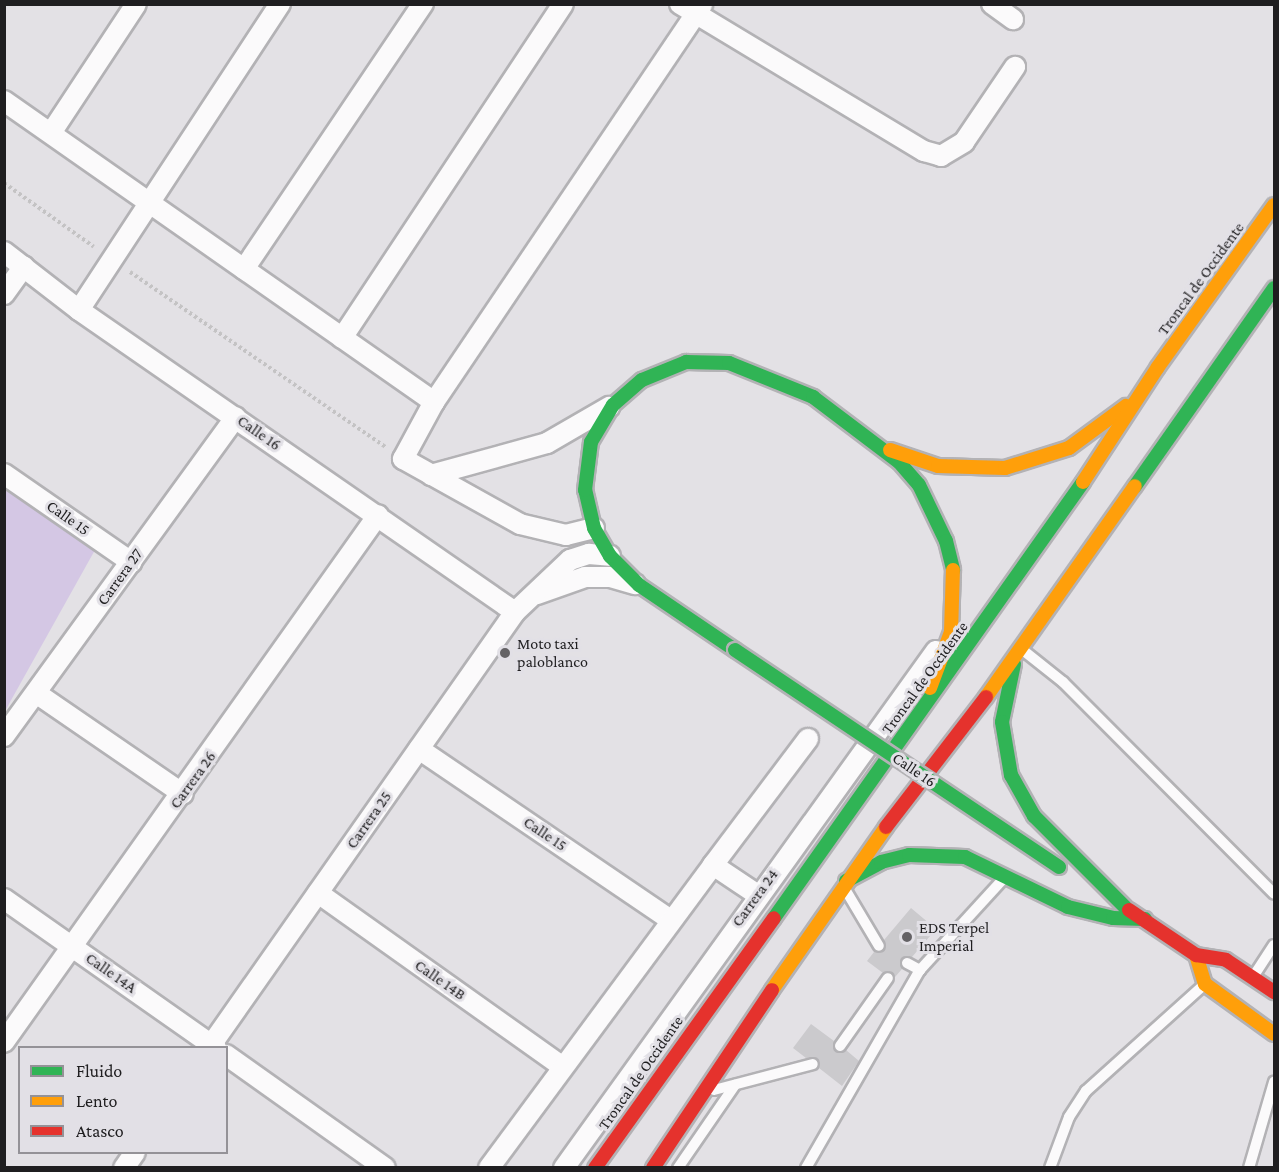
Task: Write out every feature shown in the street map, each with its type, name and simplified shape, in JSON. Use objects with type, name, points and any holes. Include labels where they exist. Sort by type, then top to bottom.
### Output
[{"type":"main road","name":"Troncal de Occidente","points":[[595,1167],[918,715],[1046,541],[1158,367],[1275,204]]},
{"type":"main road","points":[[653,1167],[708,1091],[842,884],[969,722],[1275,288]]},
{"type":"main road","name":"Calle 16","points":[[874,443],[813,397],[729,363],[686,362],[642,380],[613,405],[591,442],[585,490],[594,528],[610,556],[639,585],[1059,867],[1144,919],[1196,955],[1226,960],[1275,992]]},
{"type":"main road","points":[[874,443],[905,457],[960,469],[1005,468],[1038,461],[1098,431],[1124,409],[1158,367]]},
{"type":"main road","points":[[874,443],[919,485],[939,521],[953,571],[951,632],[918,715]]},
{"type":"main road","points":[[1020,647],[1006,688],[1002,722],[1002,745],[1011,775],[1034,816],[1125,907]]},
{"type":"main road","points":[[842,884],[881,862],[934,853],[965,857],[1007,874],[1068,907],[1113,918],[1144,919]]},
{"type":"main road","points":[[1196,955],[1205,984],[1275,1034]]},
{"type":"street","points":[[51,133],[136,4]]},
{"type":"street","points":[[79,310],[148,201],[280,4]]},
{"type":"street","points":[[244,269],[423,4]]},
{"type":"street","points":[[342,338],[563,4]]},
{"type":"street","points":[[993,4],[1013,19]]},
{"type":"street","points":[[594,528],[547,533],[481,505],[404,459],[434,402],[692,8],[924,151],[941,156],[964,142],[1015,67]]},
{"type":"street","points":[[4,101],[434,402]]},
{"type":"street","name":"Calle 16","points":[[4,252],[79,310],[515,612]]},
{"type":"street","points":[[4,294],[24,266]]},
{"type":"street","points":[[431,475],[547,443],[613,405]]},
{"type":"street","name":"Carrera 27","points":[[4,736],[236,417]]},
{"type":"street","name":"Calle 15","points":[[4,474],[131,562]]},
{"type":"street","name":"Carrera 26","points":[[4,1042],[183,794],[378,515]]},
{"type":"street","name":"Carrera 25","points":[[217,1046],[318,893],[515,612],[570,560],[589,554],[610,556]]},
{"type":"street","points":[[532,596],[585,577],[610,577],[639,585]]},
{"type":"street","name":"Carrera 24","points":[[564,1167],[758,895],[951,632]]},
{"type":"street","points":[[36,693],[183,794]]},
{"type":"street","points":[[489,1167],[561,1066],[808,739]]},
{"type":"street","name":"Calle 15","points":[[419,748],[671,920]]},
{"type":"street","points":[[713,866],[758,895]]},
{"type":"street","name":"Calle 14B","points":[[318,893],[561,1066]]},
{"type":"street","name":"Calle 14A","points":[[4,899],[213,1046]]},
{"type":"street","name":"Calle 14A","points":[[228,1056],[385,1167]]},
{"type":"street","points":[[124,1167],[134,1154]]},
{"type":"lane","points":[[1020,647],[1063,682],[1275,894]]},
{"type":"lane","points":[[806,1167],[920,970],[1007,874]]},
{"type":"lane","points":[[842,884],[879,946]]},
{"type":"lane","points":[[1253,978],[1275,945]]},
{"type":"lane","points":[[907,963],[920,970]]},
{"type":"lane","points":[[840,1046],[888,978]]},
{"type":"lane","points":[[1050,1167],[1069,1118],[1086,1091],[1205,984]]},
{"type":"lane","points":[[708,1091],[813,1064]]},
{"type":"lane","points":[[1249,1167],[1275,1082]]},
{"type":"lane","points":[[678,1167],[735,1085]]},
{"type":"path","points":[[4,183],[404,459]]},
{"type":"shaded area","points":[[5,474],[100,541],[5,711]]},
{"type":"building","name":"EDS Terpel Imperial","points":[[911,908],[936,929],[912,957],[901,959],[902,969],[895,977],[889,971],[883,973],[867,961],[874,952],[885,950],[884,940]]},
{"type":"building","points":[[811,1024],[834,1041],[835,1052],[846,1050],[859,1061],[842,1086],[819,1068],[818,1058],[806,1058],[793,1048]]},
{"type":"traffic: fast","points":[[1135,486],[1274,288]]},
{"type":"traffic: fast","points":[[735,650],[639,585],[610,556],[594,528],[585,490],[591,442],[613,405],[642,380],[686,362],[729,363],[813,397],[899,462],[919,485],[946,541],[953,570]]},
{"type":"traffic: fast","points":[[774,918],[1083,482]]},
{"type":"traffic: fast","points":[[735,650],[1059,867]]},
{"type":"traffic: fast","points":[[1014,664],[1002,722],[1011,775],[1034,816],[1125,907]]},
{"type":"traffic: fast","points":[[846,881],[881,862],[909,855],[965,857],[1068,907],[1113,918],[1145,919]]},
{"type":"traffic: slow","points":[[1083,482],[1158,367],[1274,205]]},
{"type":"traffic: slow","points":[[890,450],[938,466],[1005,468],[1069,448],[1126,406]]},
{"type":"traffic: slow","points":[[986,697],[1135,486]]},
{"type":"traffic: slow","points":[[930,688],[951,632],[953,570]]},
{"type":"traffic: slow","points":[[772,990],[886,827]]},
{"type":"traffic: slow","points":[[1196,955],[1205,984],[1274,1034]]},
{"type":"traffic: jam","points":[[886,827],[986,697]]},
{"type":"traffic: jam","points":[[1129,910],[1196,955],[1226,960],[1274,992]]},
{"type":"traffic: jam","points":[[595,1168],[774,918]]},
{"type":"traffic: jam","points":[[653,1168],[772,990]]},
{"type":"place","name":"Moto taxi paloblanco","points":[[505,653]]},
{"type":"place","name":"EDS Terpel Imperial","points":[[907,937]]}]
